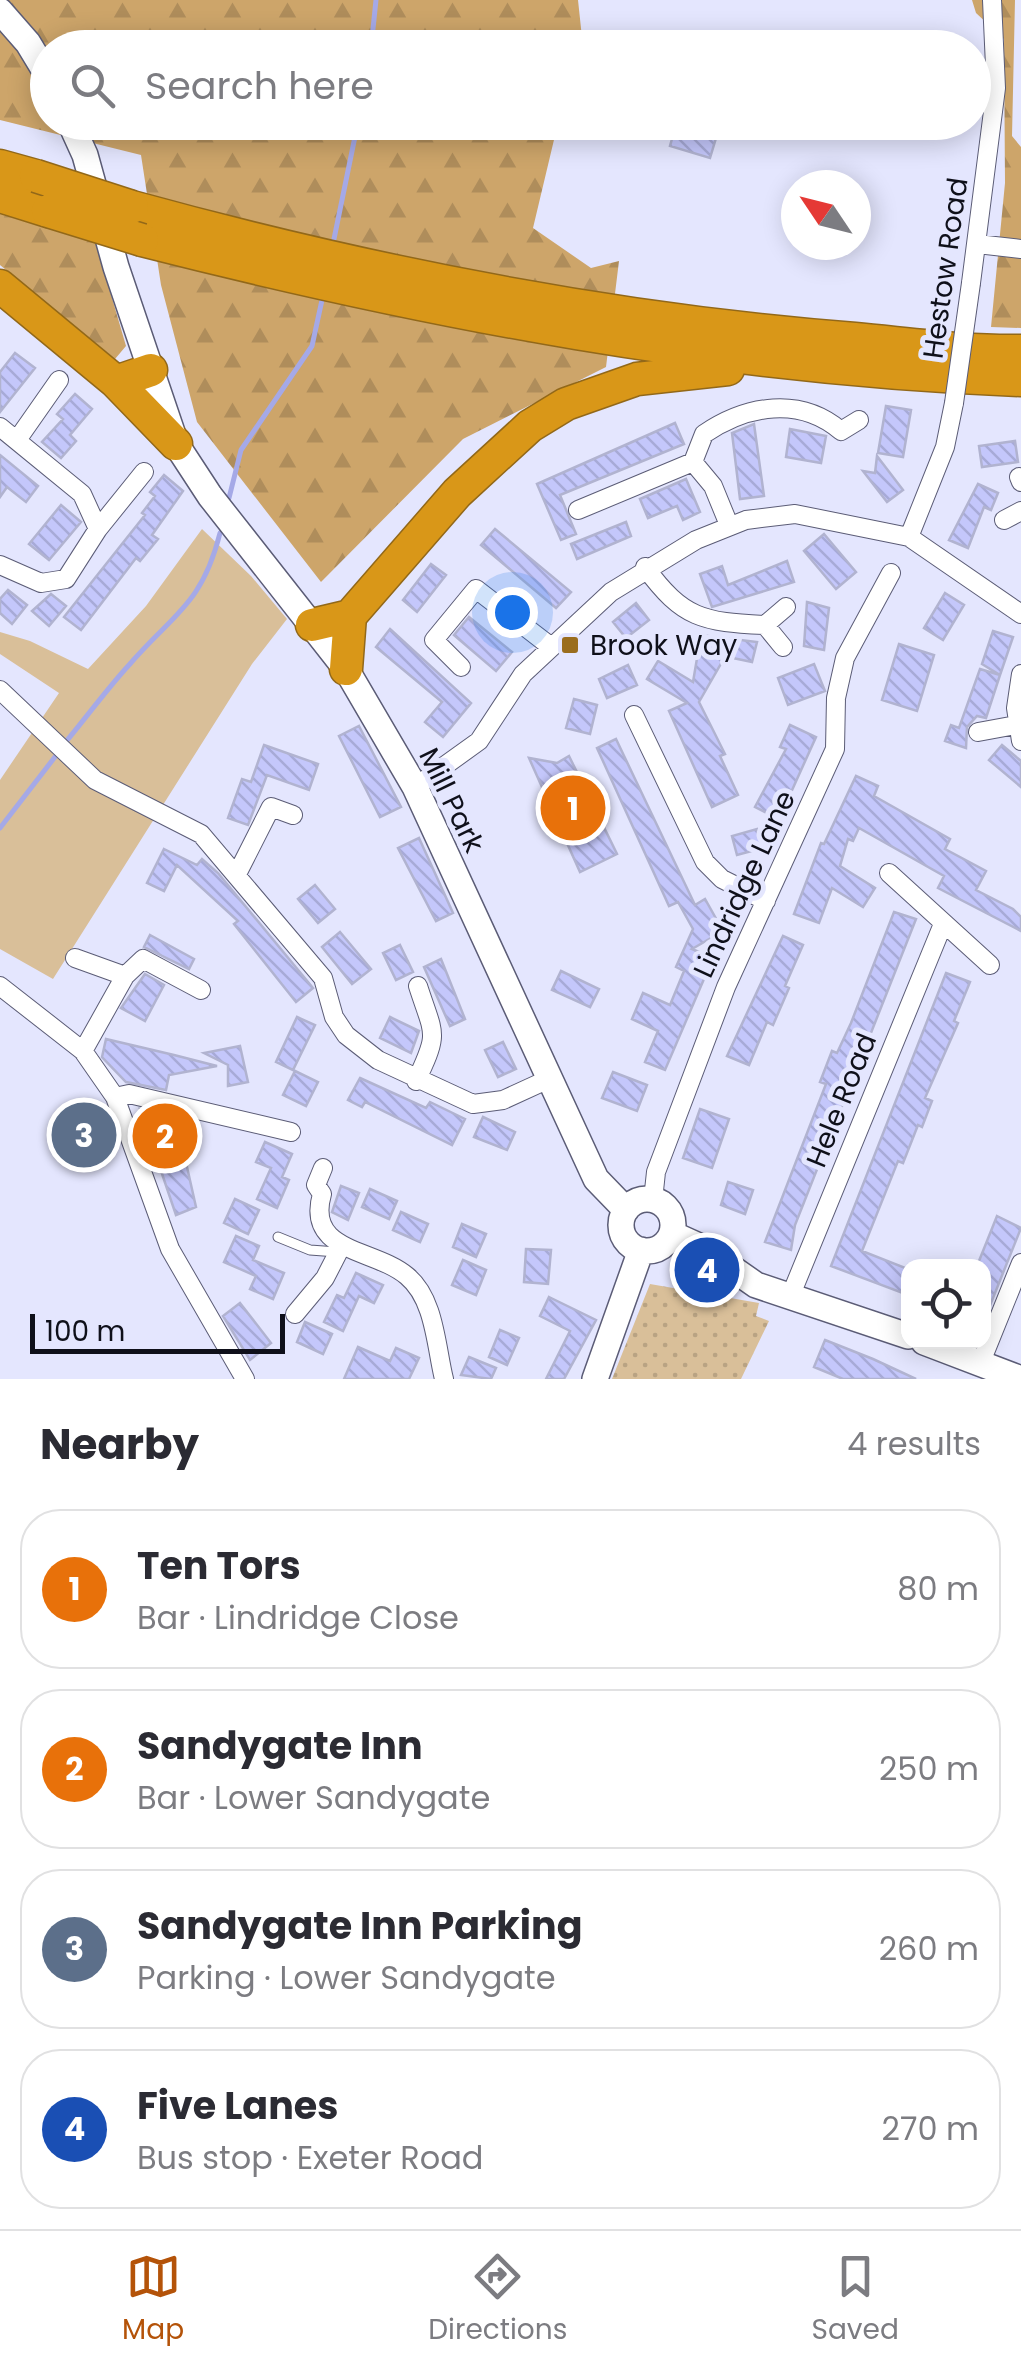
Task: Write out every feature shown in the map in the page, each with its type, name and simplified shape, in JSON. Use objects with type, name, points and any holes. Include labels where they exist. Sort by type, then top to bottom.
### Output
[{"type":"highway","points":[[0,166],[242,237],[616,312],[782,334],[1021,351]]},
{"type":"highway","points":[[0,196],[142,240],[496,322],[877,370],[1021,380]]},
{"type":"highway","points":[[0,286],[116,382],[176,444]]},
{"type":"highway","points":[[116,382],[151,370]]},
{"type":"highway","points":[[312,624],[350,616],[493,456],[566,404],[637,378],[699,370],[849,374],[877,370]]},
{"type":"highway","points":[[346,669],[350,616]]},
{"type":"main road","points":[[0,11],[30,46]]},
{"type":"main road","name":"Mill Park","points":[[78,140],[116,267],[176,444],[210,496],[346,669],[415,787],[596,1179],[626,1210]]},
{"type":"main road","points":[[641,1200],[654,1200],[669,1210],[672,1234],[659,1248],[641,1250],[623,1234],[626,1210],[641,1200]]},
{"type":"main road","points":[[672,1234],[703,1248],[756,1285],[901,1334]]},
{"type":"main road","points":[[595,1379],[641,1250]]},
{"type":"main road","points":[[944,1349],[1021,1379]]},
{"type":"street","name":"Hestow Road","points":[[991,129],[996,88],[992,0]]},
{"type":"street","name":"Hestow Road","points":[[909,537],[940,460],[954,403],[990,140]]},
{"type":"street","points":[[977,244],[1021,248]]},
{"type":"street","points":[[17,440],[59,380]]},
{"type":"street","points":[[578,510],[693,462],[704,434],[750,412],[808,409],[841,431],[859,420]]},
{"type":"street","points":[[0,427],[82,494],[98,529]]},
{"type":"street","points":[[693,462],[713,486],[729,525]]},
{"type":"street","points":[[0,565],[41,584],[66,579],[98,529],[144,472]]},
{"type":"street","points":[[415,787],[479,741],[523,674],[550,646],[646,568],[729,525],[795,514],[909,537],[1021,614]]},
{"type":"street","points":[[646,568],[669,600],[691,616],[764,625],[783,647]]},
{"type":"street","name":"Lindridge Lane","points":[[654,1200],[656,1172],[726,986],[835,749],[836,698],[845,658],[892,573]]},
{"type":"street","points":[[862,579],[879,592]]},
{"type":"street","points":[[460,667],[434,640],[476,588],[550,646]]},
{"type":"street","points":[[764,625],[786,607]]},
{"type":"street","points":[[978,732],[1018,733],[1021,674]]},
{"type":"street","points":[[0,690],[68,756],[117,794],[201,834],[323,978],[334,1017],[346,1035],[378,1060],[474,1104],[504,1100],[551,1078]]},
{"type":"street","points":[[634,716],[705,862],[722,879],[766,901]]},
{"type":"street","points":[[236,874],[271,808],[293,815]]},
{"type":"street","points":[[889,873],[990,965]]},
{"type":"street","name":"Hele Road","points":[[790,1297],[943,924]]},
{"type":"street","points":[[75,958],[125,976]]},
{"type":"street","points":[[83,1051],[125,976],[143,958],[201,990]]},
{"type":"street","points":[[0,986],[83,1051],[116,1098],[170,1249],[245,1379]]},
{"type":"street","points":[[416,1080],[433,1045],[435,1028],[418,986]]},
{"type":"street","points":[[116,1098],[129,1094],[291,1132]]},
{"type":"street","points":[[323,1168],[316,1185],[322,1194],[316,1214],[321,1228],[340,1249],[407,1276],[424,1298],[444,1379]]},
{"type":"street","points":[[295,1314],[325,1278],[340,1249]]},
{"type":"street","points":[[982,1362],[1021,1263]]},
{"type":"lane","points":[[278,1237],[310,1250],[340,1249]]},
{"type":"shaded area","points":[[202,529],[251,576],[287,619],[252,664],[53,979],[0,949],[0,780],[59,693],[0,654],[0,632],[30,641],[88,669],[146,606]]},
{"type":"shaded area","points":[[650,1284],[759,1303],[756,1316],[769,1321],[741,1379],[612,1379]]},
{"type":"green space","points":[[0,0],[578,0],[581,30],[30,30],[30,127],[0,120]]},
{"type":"green space","points":[[972,0],[1015,0],[1012,136],[1021,147],[1021,328],[991,327],[1005,183],[1004,39],[976,13]]},
{"type":"green space","points":[[81,140],[554,140],[533,228],[591,268],[619,261],[606,367],[463,439],[321,582],[197,422],[161,285],[141,155]]},
{"type":"green space","points":[[0,213],[96,243],[126,346],[115,359],[0,265]]},
{"type":"building","points":[[672,140],[715,140],[710,158],[670,146]]},
{"type":"building","points":[[15,353],[35,368],[0,412],[0,372]]},
{"type":"building","points":[[75,394],[92,409],[70,435],[76,441],[61,458],[42,442],[63,419],[57,414]]},
{"type":"building","points":[[886,406],[911,410],[903,457],[878,453]]},
{"type":"building","points":[[675,423],[684,444],[560,495],[576,534],[561,540],[537,484]]},
{"type":"building","points":[[754,424],[764,496],[740,499],[732,433]]},
{"type":"building","points":[[790,429],[826,436],[821,463],[786,457]]},
{"type":"building","points":[[1015,441],[1018,462],[982,467],[979,446]]},
{"type":"building","points":[[0,455],[38,486],[26,502],[7,487],[0,497]]},
{"type":"building","points":[[877,456],[903,490],[887,502],[863,471],[875,473]]},
{"type":"building","points":[[164,475],[183,491],[152,535],[158,539],[140,561],[136,558],[81,630],[64,617],[145,515],[142,513],[155,496],[150,492]]},
{"type":"building","points":[[686,479],[700,512],[683,520],[677,506],[648,518],[640,499]]},
{"type":"building","points":[[978,484],[998,493],[991,510],[984,507],[968,548],[949,540]]},
{"type":"building","points":[[61,505],[81,522],[49,560],[29,544]]},
{"type":"building","points":[[626,522],[631,536],[577,559],[571,544]]},
{"type":"building","points":[[495,529],[571,592],[556,608],[481,545]]},
{"type":"building","points":[[824,534],[856,572],[836,589],[804,551]]},
{"type":"building","points":[[787,561],[794,582],[712,607],[700,574],[722,566],[728,585]]},
{"type":"building","points":[[431,564],[446,575],[417,612],[403,600]]},
{"type":"building","points":[[8,590],[27,605],[12,624],[0,613],[0,599]]},
{"type":"building","points":[[945,593],[964,605],[943,640],[924,628]]},
{"type":"building","points":[[51,594],[66,606],[49,626],[32,611]]},
{"type":"building","points":[[807,602],[829,608],[824,650],[804,646]]},
{"type":"building","points":[[636,603],[649,620],[626,638],[613,622]]},
{"type":"building","points":[[469,617],[512,652],[496,671],[454,635]]},
{"type":"building","points":[[390,629],[471,703],[443,737],[425,722],[442,702],[376,647]]},
{"type":"building","points":[[993,631],[1013,637],[1000,675],[982,664]]},
{"type":"building","points":[[701,635],[757,642],[752,662],[728,657],[727,663],[722,662],[699,702],[725,754],[720,756],[738,795],[712,807],[669,711],[687,703],[647,679],[658,661],[693,682]]},
{"type":"building","points":[[899,644],[934,655],[917,711],[882,700]]},
{"type":"building","points":[[814,664],[825,691],[788,705],[778,678]]},
{"type":"building","points":[[628,665],[637,685],[607,698],[599,679]]},
{"type":"building","points":[[980,669],[1000,675],[986,718],[977,716],[967,727],[966,748],[945,741],[951,725],[959,728]]},
{"type":"building","points":[[574,699],[597,705],[590,734],[566,728]]},
{"type":"building","points":[[790,725],[816,737],[779,819],[755,807],[786,749],[780,747]]},
{"type":"building","points":[[359,726],[401,807],[380,817],[339,736]]},
{"type":"building","points":[[616,739],[695,905],[705,899],[723,931],[692,949],[713,958],[665,1070],[645,1062],[658,1031],[632,1019],[643,993],[670,1005],[684,971],[676,967],[693,929],[678,902],[669,906],[597,748]]},
{"type":"building","points":[[264,745],[318,764],[309,790],[267,775],[248,825],[228,818],[242,779],[251,782]]},
{"type":"building","points":[[1002,745],[1021,761],[1021,787],[989,760]]},
{"type":"building","points":[[569,756],[617,854],[580,872],[529,758],[557,763]]},
{"type":"building","points":[[856,776],[878,786],[874,796],[950,839],[945,849],[986,871],[976,890],[1013,909],[1021,917],[1021,931],[938,888],[944,876],[859,828],[853,841],[848,839],[840,866],[875,888],[863,907],[832,888],[819,923],[794,914],[821,843],[824,844]]},
{"type":"building","points":[[757,829],[763,848],[737,855],[732,836]]},
{"type":"building","points":[[419,838],[453,913],[436,921],[398,848]]},
{"type":"building","points":[[164,849],[197,865],[202,859],[218,873],[313,988],[296,1002],[234,924],[238,921],[177,865],[164,891],[147,883]]},
{"type":"building","points":[[315,885],[335,909],[318,923],[298,899]]},
{"type":"building","points":[[894,912],[916,919],[795,1225],[791,1250],[765,1242],[826,1084],[820,1082],[832,1051],[837,1053],[851,1023]]},
{"type":"building","points":[[340,932],[371,969],[352,984],[322,947]]},
{"type":"building","points":[[150,935],[194,959],[189,969],[144,947]]},
{"type":"building","points":[[783,936],[803,945],[773,1025],[767,1022],[749,1065],[727,1056]]},
{"type":"building","points":[[400,945],[413,972],[396,980],[383,953]]},
{"type":"building","points":[[441,959],[465,1019],[450,1026],[424,967]]},
{"type":"building","points":[[561,971],[599,989],[590,1007],[552,990]]},
{"type":"building","points":[[946,973],[970,982],[954,1021],[958,1023],[925,1098],[932,1101],[922,1127],[918,1125],[903,1163],[898,1161],[862,1251],[901,1266],[901,1292],[831,1266]]},
{"type":"building","points":[[145,974],[164,985],[145,1021],[121,1008]]},
{"type":"building","points":[[297,1017],[315,1025],[293,1070],[276,1062]]},
{"type":"building","points":[[390,1017],[419,1031],[411,1053],[380,1038]]},
{"type":"building","points":[[106,1039],[217,1066],[169,1075],[166,1090],[126,1082],[102,1057]]},
{"type":"building","points":[[503,1042],[516,1069],[498,1077],[485,1050]]},
{"type":"building","points":[[240,1046],[248,1082],[228,1086],[228,1065],[204,1053]]},
{"type":"building","points":[[295,1071],[318,1082],[306,1106],[283,1095]]},
{"type":"building","points":[[613,1072],[647,1085],[637,1111],[602,1098]]},
{"type":"building","points":[[360,1078],[426,1108],[430,1102],[465,1119],[452,1145],[365,1102],[362,1107],[348,1100]]},
{"type":"building","points":[[140,1109],[176,1118],[196,1207],[176,1215]]},
{"type":"building","points":[[700,1109],[729,1119],[712,1168],[683,1158]]},
{"type":"building","points":[[483,1117],[515,1132],[507,1150],[474,1137]]},
{"type":"building","points":[[265,1142],[292,1154],[282,1177],[289,1180],[277,1208],[257,1199],[271,1168],[256,1162]]},
{"type":"building","points":[[728,1182],[753,1190],[745,1214],[721,1205]]},
{"type":"building","points":[[341,1186],[359,1193],[348,1220],[332,1212]]},
{"type":"building","points":[[370,1189],[397,1201],[389,1219],[362,1207]]},
{"type":"building","points":[[235,1199],[259,1210],[248,1234],[224,1223]]},
{"type":"building","points":[[401,1212],[428,1224],[420,1242],[393,1230]]},
{"type":"building","points":[[997,1216],[1021,1228],[991,1303],[991,1259],[980,1259]]},
{"type":"building","points":[[462,1224],[486,1234],[476,1257],[453,1247]]},
{"type":"building","points":[[236,1236],[259,1246],[253,1260],[284,1273],[273,1299],[250,1289],[256,1276],[224,1262]]},
{"type":"building","points":[[526,1249],[551,1250],[548,1284],[524,1282]]},
{"type":"building","points":[[463,1260],[486,1270],[476,1295],[452,1285]]},
{"type":"building","points":[[356,1273],[383,1285],[374,1303],[359,1296],[343,1331],[324,1322],[337,1295],[344,1298]]},
{"type":"building","points":[[549,1297],[596,1320],[564,1379],[546,1379],[570,1331],[540,1316]]},
{"type":"building","points":[[240,1303],[271,1343],[250,1360],[223,1316]]},
{"type":"building","points":[[305,1322],[332,1334],[323,1354],[297,1342]]},
{"type":"building","points":[[500,1330],[519,1338],[507,1365],[489,1357]]},
{"type":"building","points":[[825,1340],[916,1379],[843,1379],[814,1367]]},
{"type":"building","points":[[358,1347],[390,1361],[396,1348],[419,1358],[409,1379],[344,1379]]},
{"type":"building","points":[[469,1357],[496,1368],[491,1379],[461,1375]]},
{"type":"waterway","points":[[373,30],[376,0]]},
{"type":"waterway","points":[[334,239],[354,140]]},
{"type":"waterway","points":[[229,498],[241,450],[312,346],[322,300]]},
{"type":"waterway","points":[[64,744],[195,593],[220,533]]},
{"type":"waterway","points":[[0,828],[58,753]]},
{"type":"place","name":"Brook Way","points":[[570,645]]},
{"type":"place","name":"Ten Tors","points":[[573,808]]},
{"type":"place","name":"Sandygate Inn Parking","points":[[84,1135]]},
{"type":"place","name":"Sandygate Inn","points":[[165,1136]]},
{"type":"place","name":"Five Lanes","points":[[707,1270]]}]
